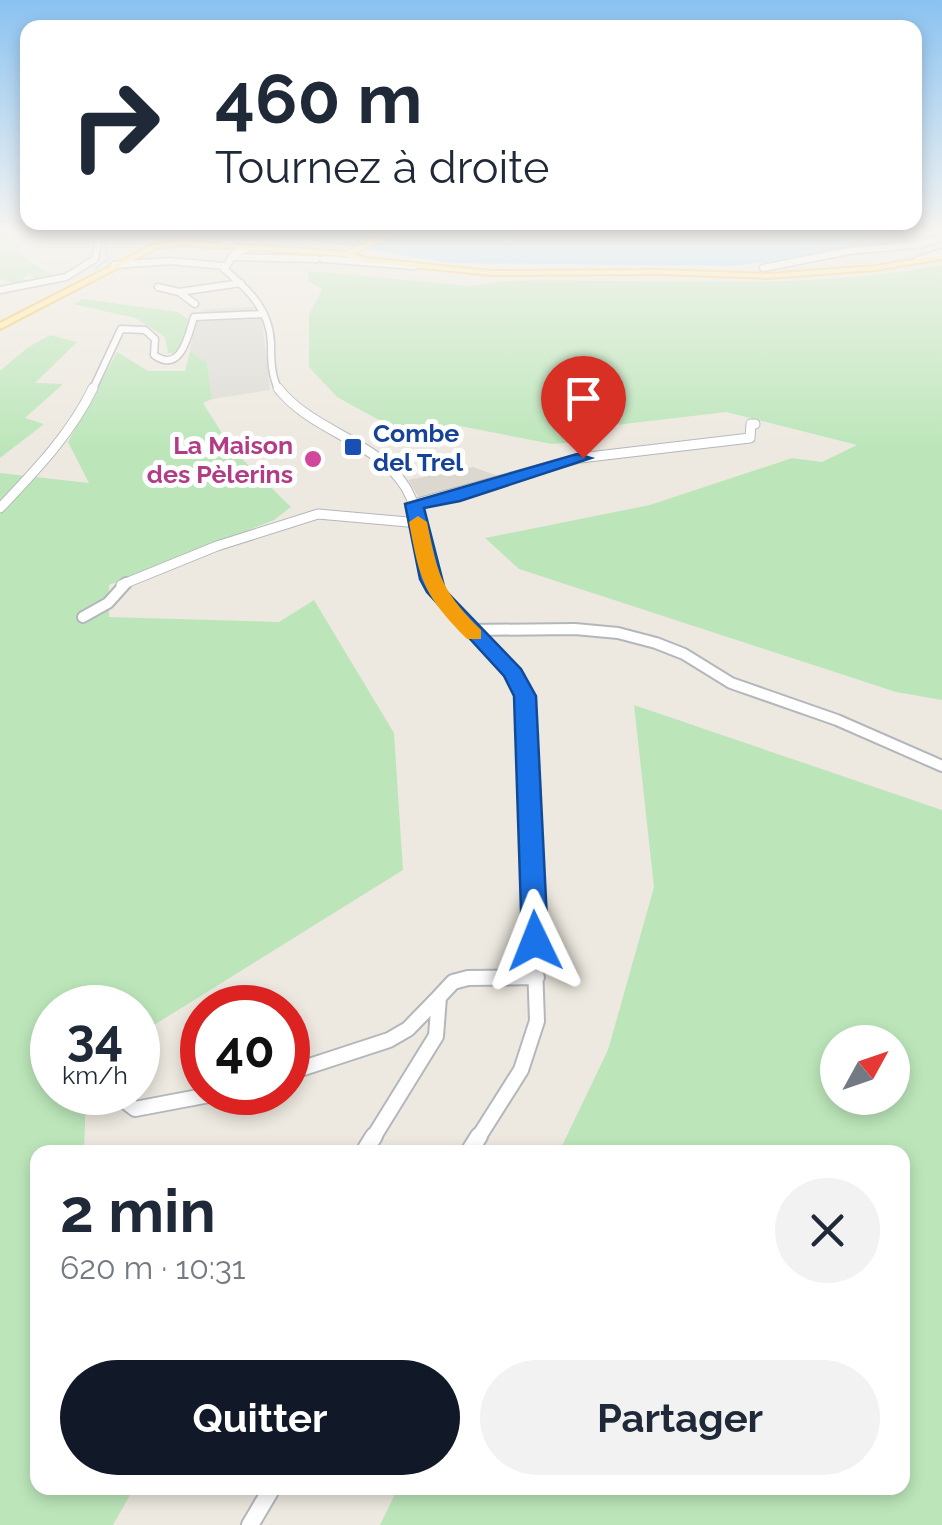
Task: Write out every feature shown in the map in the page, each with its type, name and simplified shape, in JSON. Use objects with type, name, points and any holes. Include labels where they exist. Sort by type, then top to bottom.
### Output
[{"type":"main road","points":[[0,326],[37,306]]},
{"type":"street","points":[[258,306],[270,327],[274,381],[306,415],[386,466],[399,479],[414,504],[430,579],[449,609],[514,674],[525,696],[537,1021],[521,1070],[474,1145]]},
{"type":"street","points":[[0,508],[51,454],[67,427],[80,416],[121,329],[151,333],[155,338],[154,355],[166,360],[182,354],[194,316],[264,314]]},
{"type":"street","points":[[414,504],[454,498],[621,450],[750,438],[751,424],[755,424]]},
{"type":"street","points":[[83,618],[108,602],[122,584],[295,520],[328,514],[418,523]]},
{"type":"street","points":[[469,630],[575,629],[637,638],[684,654],[730,683],[837,720],[942,766]]},
{"type":"street","points":[[310,1066],[389,1040],[408,1029],[453,982],[468,978],[537,977]]},
{"type":"street","points":[[368,1145],[436,1036],[439,997]]},
{"type":"street","points":[[250,1525],[268,1495]]},
{"type":"shaded area","points":[[256,307],[262,319],[270,390],[212,399],[207,363],[190,351],[194,319],[204,309]]},
{"type":"shaded area","points":[[473,467],[501,477],[421,501],[408,480]]},
{"type":"green space","points":[[83,306],[135,306],[178,312],[189,320],[178,354],[168,353],[165,337],[135,318]]},
{"type":"green space","points":[[313,306],[942,306],[942,700],[896,692],[519,569],[485,538],[650,505],[792,458],[822,462],[857,445],[726,412],[599,427],[601,440],[552,444],[460,426],[421,443],[337,397],[309,367],[309,315]]},
{"type":"green space","points":[[50,335],[77,342],[35,383],[63,384],[25,418],[44,424],[0,458],[0,371]]},
{"type":"green space","points":[[190,351],[207,363],[212,399],[203,403],[232,449],[291,507],[274,520],[109,585],[109,617],[279,622],[314,600],[394,733],[403,870],[218,985],[180,985],[180,1009],[160,1021],[160,985],[30,985],[30,1115],[85,1115],[84,1145],[30,1145],[30,1495],[130,1495],[113,1525],[0,1525],[0,473],[89,483],[68,442],[117,352],[148,371],[185,371]]},
{"type":"green space","points":[[634,705],[942,810],[942,1525],[380,1525],[395,1495],[910,1495],[910,1145],[562,1145],[608,1050],[654,887]]},
{"type":"slow traffic","points":[[418,522],[436,592],[474,634]]},
{"type":"place","name":"Combe del Trel","points":[[353,447]]},
{"type":"place","name":"La Maison des Pèlerins","points":[[313,459]]},
{"type":"route","points":[[535,941],[525,696],[514,674],[436,592],[414,504],[454,498],[546,466],[583,458]]}]
